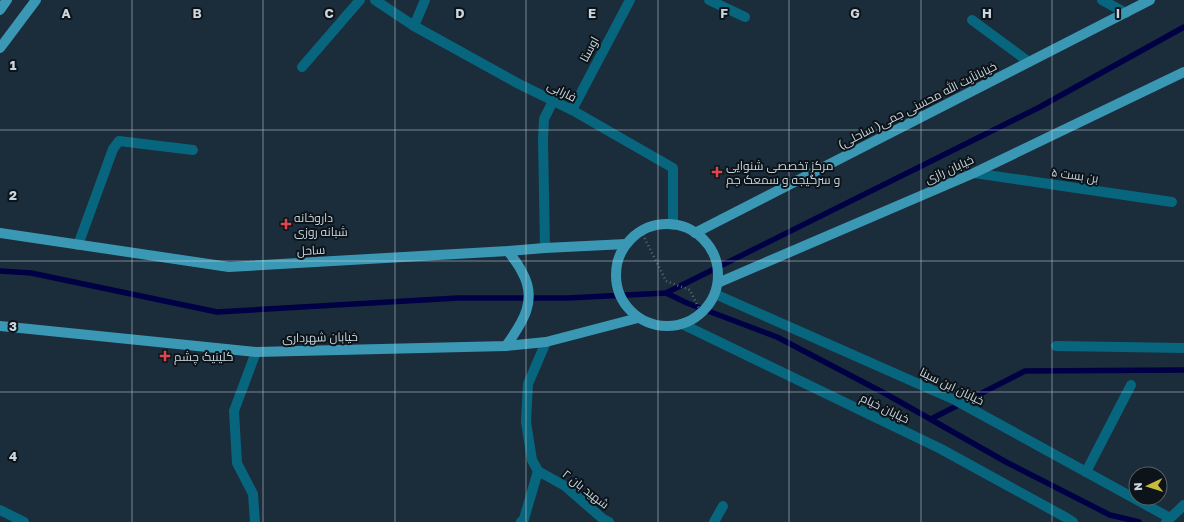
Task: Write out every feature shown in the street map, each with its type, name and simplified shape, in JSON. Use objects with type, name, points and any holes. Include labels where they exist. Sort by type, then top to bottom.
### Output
[{"type":"main road","points":[[0,48],[36,0]]},
{"type":"main road","name":"خیابانآیت الله محسنی جمی( ساحلی)","points":[[695,233],[1150,0]]},
{"type":"main road","name":"خیابان رازی","points":[[720,282],[974,173],[1184,72]]},
{"type":"main road","points":[[662,224],[674,224],[695,233],[704,239],[711,247],[717,259],[720,282],[711,302],[701,313],[682,324],[659,326],[638,318],[629,310],[623,301],[615,278],[619,257],[626,244],[640,231],[651,226],[662,224]]},
{"type":"main road","name":"ساحل","points":[[0,233],[229,267],[626,244]]},
{"type":"main road","points":[[506,346],[520,326],[529,305],[529,289],[523,272],[508,251]]},
{"type":"main road","name":"خیابان شهرداری","points":[[0,326],[256,352],[506,346],[546,342],[638,318]]},
{"type":"street","points":[[302,67],[360,0]]},
{"type":"street","name":"فارابی","points":[[375,0],[414,26],[519,84],[572,110],[673,168],[674,224]]},
{"type":"street","points":[[414,26],[425,0]]},
{"type":"street","name":"اوستا","points":[[572,110],[630,0]]},
{"type":"street","points":[[709,0],[745,17]]},
{"type":"street","points":[[1102,0],[1126,13]]},
{"type":"street","points":[[972,20],[1029,62]]},
{"type":"street","points":[[545,248],[544,119],[553,101]]},
{"type":"street","points":[[78,245],[113,149],[119,142],[193,150]]},
{"type":"street","name":"بن بست ۵","points":[[974,173],[1172,202]]},
{"type":"street","name":"خیابان ابن سینا","points":[[715,294],[955,400],[1086,472],[1168,520]]},
{"type":"street","name":"خیابان خیام","points":[[682,324],[941,449],[1073,522]]},
{"type":"street","points":[[521,522],[524,519],[538,471],[532,460],[526,422],[528,384],[546,342]]},
{"type":"street","points":[[1056,346],[1184,348]]},
{"type":"street","points":[[255,522],[253,494],[238,463],[234,412],[256,352]]},
{"type":"street","points":[[1086,472],[1131,384]]},
{"type":"street","name":"شهید بان ۲","points":[[538,471],[565,486],[603,519],[609,522]]},
{"type":"street","points":[[1168,520],[1184,505]]},
{"type":"street","points":[[714,522],[722,506]]},
{"type":"street","points":[[0,510],[24,522]]},
{"type":"path","points":[[640,231],[666,281],[690,290],[701,313]]},
{"type":"waterway","points":[[0,271],[31,273],[217,312],[458,298],[568,298],[666,293],[1038,108],[1184,27]]},
{"type":"waterway","points":[[666,293],[687,303],[777,337],[886,394],[1006,462],[1110,515],[1139,522]]},
{"type":"waterway","points":[[931,419],[1025,371],[1184,370]]},
{"type":"place","name":"مرکز تخصصی شنوایی و سرگیجه و سمعک جم","points":[[717,172]]},
{"type":"place","name":"داروخانه شبانه روزی","points":[[286,224]]},
{"type":"place","name":"کلینیک چشم","points":[[165,356]]}]
